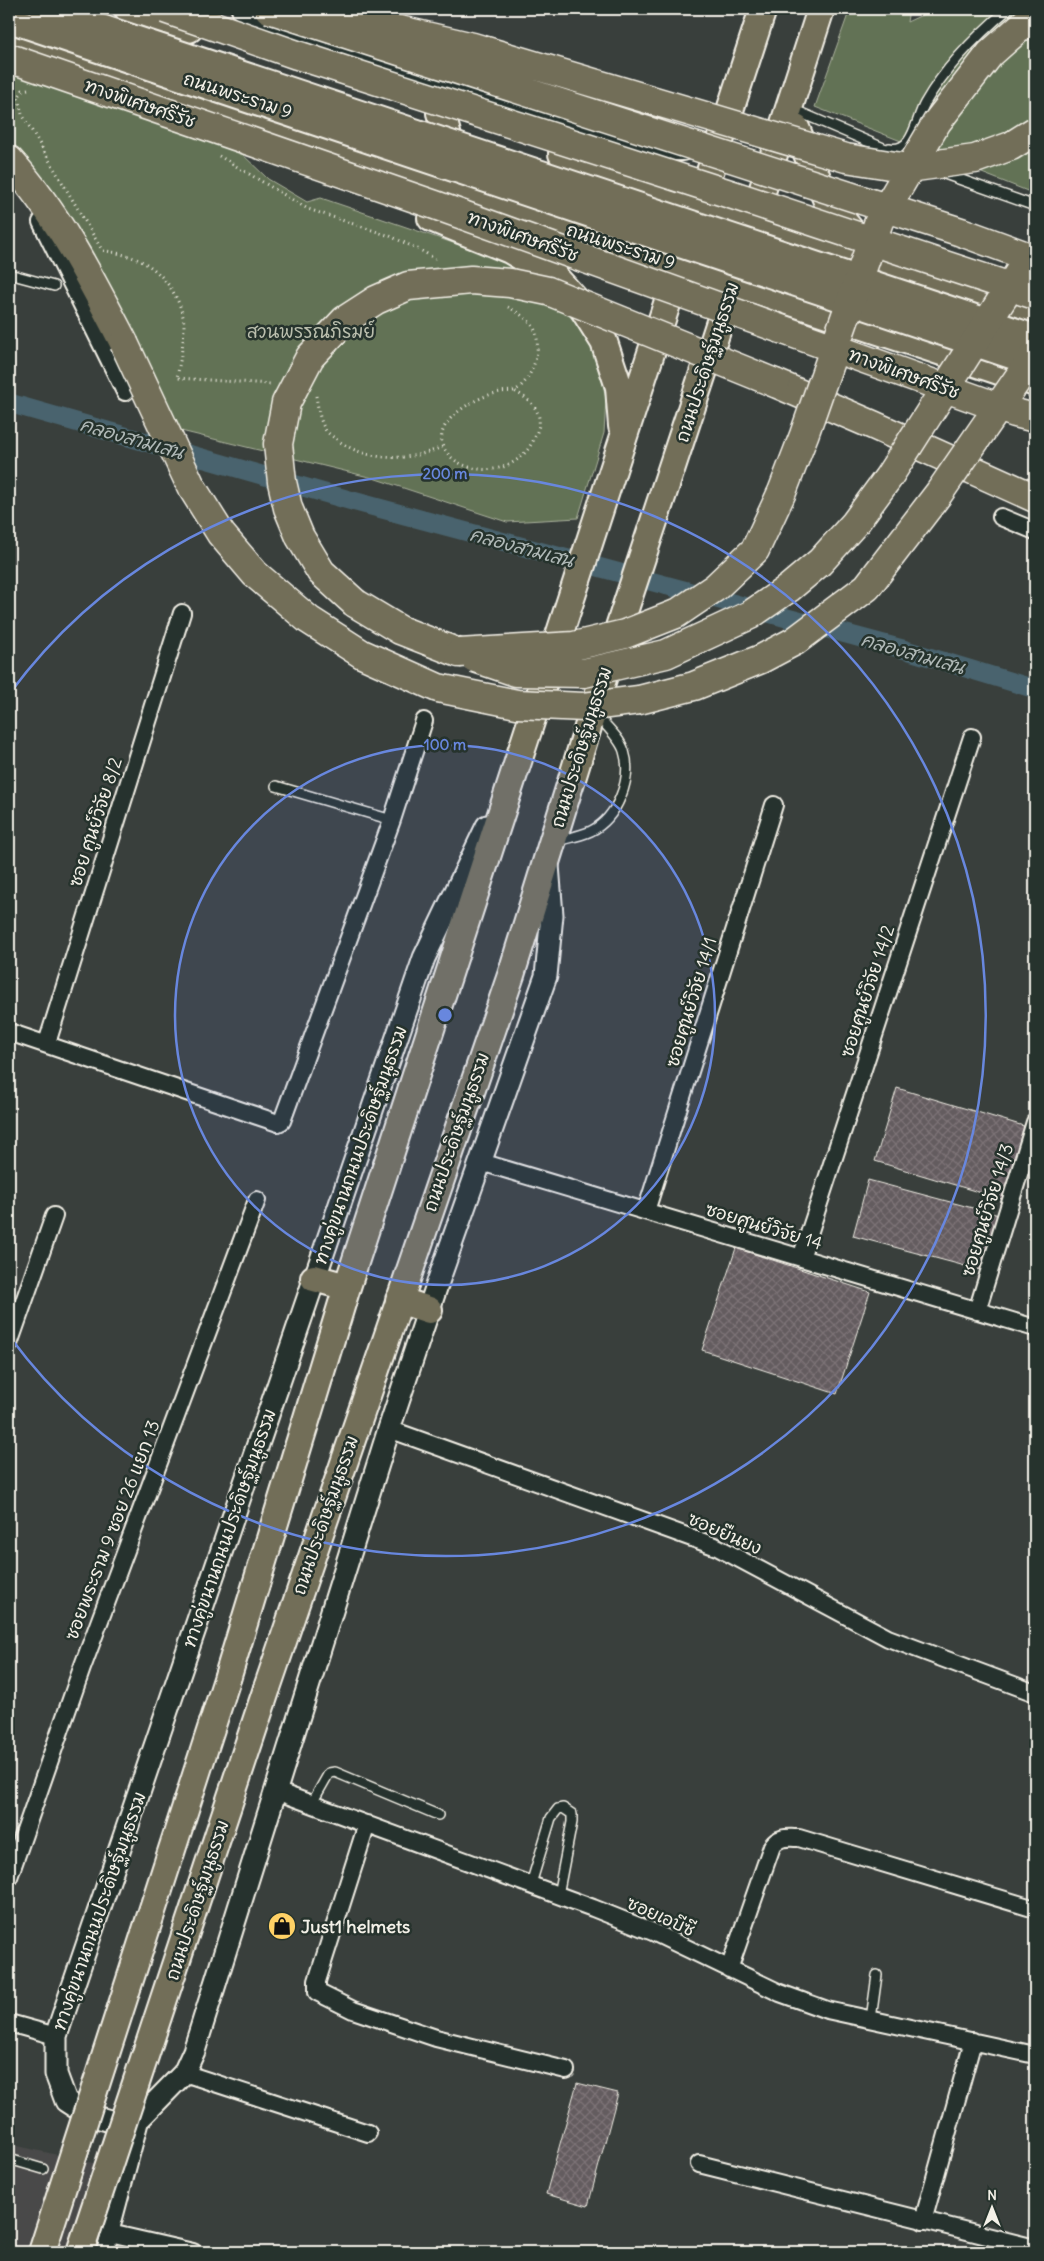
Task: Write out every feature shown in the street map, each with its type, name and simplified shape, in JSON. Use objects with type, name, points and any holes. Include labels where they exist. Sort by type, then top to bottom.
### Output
[{"type":"highway","points":[[165,9],[306,58],[724,192],[1035,295]]},
{"type":"highway","points":[[269,9],[961,232],[1035,259]]},
{"type":"highway","points":[[306,9],[473,47],[855,159],[908,168],[975,159],[1012,146],[1035,131]]},
{"type":"highway","points":[[459,653],[574,646],[625,634],[676,614],[716,587],[755,550],[782,492],[804,436],[879,221],[937,122],[990,54],[1035,14]]},
{"type":"highway","name":"ทางพิเศษศรีรัช","points":[[9,58],[444,208],[1029,418]]},
{"type":"highway","points":[[9,160],[56,220],[89,275],[124,343],[191,486],[221,534],[254,574],[309,620],[362,654],[438,688],[517,704],[584,707],[639,700],[694,686],[760,659],[795,641],[867,587],[940,494],[1035,354]]},
{"type":"highway","points":[[1035,247],[883,485],[855,522],[820,562],[789,588],[750,615],[666,654],[584,673],[516,672],[459,653],[400,630],[355,603],[322,572],[300,538],[288,508],[282,482],[278,444],[286,403],[310,357],[345,320],[376,300],[408,286],[471,280],[510,283],[548,291],[873,425],[1035,498]]},
{"type":"main road","name":"ถนนพระราม 9","points":[[44,9],[1035,338]]},
{"type":"main road","points":[[128,9],[1035,314]]},
{"type":"main road","points":[[244,9],[274,26],[308,41],[643,149],[683,148],[709,135],[730,110]]},
{"type":"main road","points":[[42,2252],[228,1676],[347,1287],[763,9]]},
{"type":"main road","name":"ถนนประดิษฐ์มนูธรรม","points":[[80,2252],[267,1688],[511,975],[620,624],[716,337],[732,282],[821,9]]},
{"type":"main road","name":"ถนนพระราม 9","points":[[9,19],[1035,363]]},
{"type":"main road","name":"ถนนพระราม 9","points":[[9,36],[271,129],[1035,383]]},
{"type":"main road","points":[[401,100],[455,89]]},
{"type":"main road","points":[[789,108],[805,153],[827,201],[875,259]]},
{"type":"main road","points":[[416,178],[437,167],[447,152],[448,137],[440,113]]},
{"type":"main road","points":[[271,129],[281,147],[297,164],[330,180],[458,228],[510,250],[554,276],[582,307],[604,342],[619,387],[623,439]]},
{"type":"main road","points":[[716,337],[738,328],[762,330],[873,366],[935,373],[997,370]]},
{"type":"main road","points":[[314,1278],[347,1287]]},
{"type":"main road","points":[[399,1300],[429,1310]]},
{"type":"street","points":[[308,41],[315,9]]},
{"type":"street","points":[[9,178],[47,230],[113,363],[125,392]]},
{"type":"street","points":[[113,363],[143,352]]},
{"type":"street","points":[[1001,517],[1035,532]]},
{"type":"street","name":"ซอย ศูนย์วิจัย 8/2","points":[[46,1043],[182,613]]},
{"type":"street","points":[[9,1032],[278,1123],[282,1121],[392,820],[424,721]]},
{"type":"street","name":"ซอยศูนย์วิจัย 14/2","points":[[801,1258],[972,737]]},
{"type":"street","name":"ทางคู่ขนานถนนประดิษฐ์มนูธรรม","points":[[141,2117],[121,2124],[86,2114],[66,2100],[56,2074],[56,2036],[424,958],[518,761]]},
{"type":"street","name":"ซอยศูนย์วิจัย 14/1","points":[[646,1211],[774,805]]},
{"type":"street","points":[[104,2252],[141,2117],[184,2073],[194,2050],[389,1429],[546,976],[552,915],[549,850]]},
{"type":"street","name":"ซอยศูนย์วิจัย 14/3","points":[[977,1311],[1035,1122]]},
{"type":"street","name":"ซอยศูนย์วิจัย 14","points":[[482,1162],[1035,1328]]},
{"type":"street","name":"ซอยพระราม 9 ซอย 26 แยก 13","points":[[9,1877],[82,1668],[257,1200]]},
{"type":"street","points":[[9,1344],[54,1216]]},
{"type":"street","name":"ซอยยืนยง","points":[[389,1429],[717,1547],[888,1638],[1034,1689]]},
{"type":"street","name":"ซอยเอบีซี","points":[[276,1791],[531,1884],[653,1932],[780,1993],[827,2010],[1035,2055]]},
{"type":"street","points":[[367,1824],[317,1981],[317,1992],[353,2010],[436,2038],[566,2070]]},
{"type":"street","points":[[729,1969],[772,1846],[777,1840],[783,1838],[798,1838],[1035,1909]]},
{"type":"street","points":[[9,2023],[56,2036]]},
{"type":"street","points":[[923,2221],[972,2041]]},
{"type":"street","points":[[184,2073],[368,2132]]},
{"type":"street","points":[[699,2164],[1035,2248]]},
{"type":"street","points":[[110,2233],[192,2252]]},
{"type":"lane","points":[[879,146],[895,149],[902,148],[909,142],[916,122],[937,84],[967,46],[1008,9]]},
{"type":"lane","points":[[789,108],[956,179],[1035,206]]},
{"type":"lane","points":[[9,274],[54,286]]},
{"type":"lane","points":[[549,850],[591,831],[608,819],[622,794],[626,769],[624,750],[593,710]]},
{"type":"lane","points":[[276,786],[392,820]]},
{"type":"lane","points":[[312,1803],[328,1773],[335,1772],[438,1815]]},
{"type":"lane","points":[[531,1884],[550,1818],[558,1809],[563,1808],[572,1814],[572,1822],[558,1895]]},
{"type":"lane","points":[[871,2019],[877,1974]]},
{"type":"lane","points":[[9,2159],[43,2169]]},
{"type":"path","points":[[36,88],[23,90],[18,98],[22,114],[102,250],[124,254],[144,263],[163,279],[177,299],[184,323],[177,378],[276,384]]},
{"type":"path","points":[[211,151],[308,209],[390,236],[424,252],[440,263]]},
{"type":"path","points":[[503,305],[515,311],[534,328],[537,346],[531,369],[524,382],[514,391],[486,396],[461,409],[450,419],[442,433],[442,447],[450,458],[467,466],[483,469],[501,468],[518,461],[534,441],[539,426],[537,412],[529,399],[514,391]]},
{"type":"path","points":[[315,387],[319,414],[326,431],[346,446],[361,454],[425,455],[442,447]]},
{"type":"shaded area","points":[[9,2144],[137,2173],[111,2252],[9,2252]]},
{"type":"green space","points":[[850,9],[909,9],[907,22],[935,9],[1035,9],[1035,194],[815,107]]},
{"type":"green space","name":"สวนพรรณภิรมย์","points":[[9,61],[239,151],[268,179],[307,202],[321,198],[500,259],[563,308],[581,330],[598,360],[606,399],[604,433],[578,518],[507,522],[373,478],[177,430],[9,154]]},
{"type":"building","points":[[897,1088],[1027,1127],[1005,1200],[875,1161]]},
{"type":"building","points":[[868,1180],[999,1215],[984,1271],[853,1236]]},
{"type":"building","points":[[736,1248],[870,1292],[837,1394],[702,1350]]},
{"type":"building","points":[[577,2083],[618,2093],[588,2206],[546,2194]]},
{"type":"waterway","name":"คลองสามเสน","points":[[9,403],[349,500],[906,650],[1035,689]]},
{"type":"place","name":"Just1 helmets","points":[[282,1926]]}]
